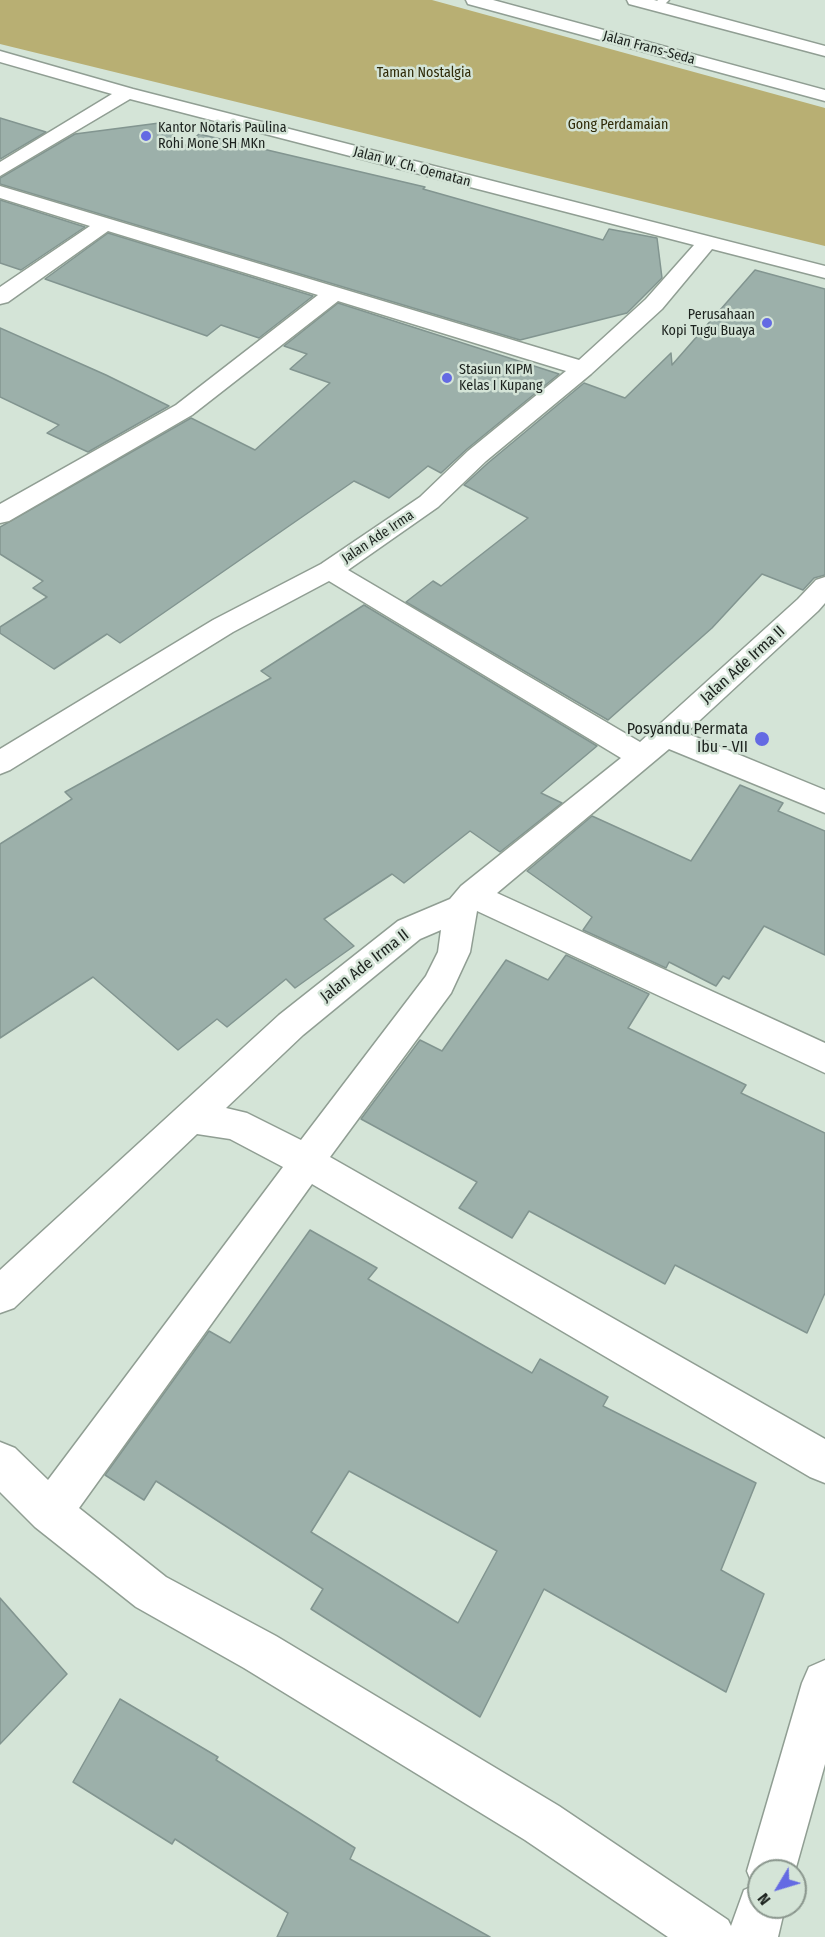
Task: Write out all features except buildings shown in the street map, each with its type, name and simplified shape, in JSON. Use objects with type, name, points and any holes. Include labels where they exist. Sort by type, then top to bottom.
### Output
[{"type":"street","name":"Jalan Frans-Seda","points":[[474,0],[825,96]]},
{"type":"street","points":[[635,0],[661,3],[825,51]]},
{"type":"street","name":"Jalan W. Ch. Oematan","points":[[0,57],[127,93],[825,272]]},
{"type":"street","points":[[0,170],[127,93]]},
{"type":"street","points":[[0,192],[583,369]]},
{"type":"street","points":[[0,297],[107,223]]},
{"type":"street","name":"Jalan Ade Irma","points":[[0,763],[223,626],[330,570],[429,502],[477,456],[583,369],[654,304],[706,243]]},
{"type":"street","points":[[0,514],[184,410],[335,293]]},
{"type":"street","points":[[330,570],[642,757]]},
{"type":"street","name":"Jalan Ade Irma II","points":[[0,1295],[188,1118],[291,1025],[409,930],[466,902],[642,757],[819,601]]},
{"type":"street","points":[[664,736],[825,802]]},
{"type":"street","points":[[50,1512],[307,1164],[329,1127],[439,984],[454,952],[466,902],[825,1059]]},
{"type":"street","points":[[188,1118],[234,1124],[265,1137],[307,1164],[825,1462]]},
{"type":"street","points":[[0,1463],[50,1512],[151,1592],[260,1652],[542,1823],[711,1937]]},
{"type":"street","points":[[774,1859],[825,1683]]},
{"type":"street","points":[[753,1937],[758,1919]]},
{"type":"green space","name":"Taman Nostalgia","points":[[0,0],[432,0],[825,108],[825,246],[0,44]]},
{"type":"place","name":"Kantor Notaris Paulina Rohi Mone SH MKn","points":[[146,136]]},
{"type":"place","name":"Perusahaan Kopi Tugu Buaya","points":[[767,323]]},
{"type":"place","name":"Stasiun KIPM Kelas I Kupang","points":[[447,378]]},
{"type":"place","name":"Posyandu Permata Ibu - VII","points":[[762,739]]},
{"type":"park label","name":"Gong Perdamaian","points":[[618,125]]}]
